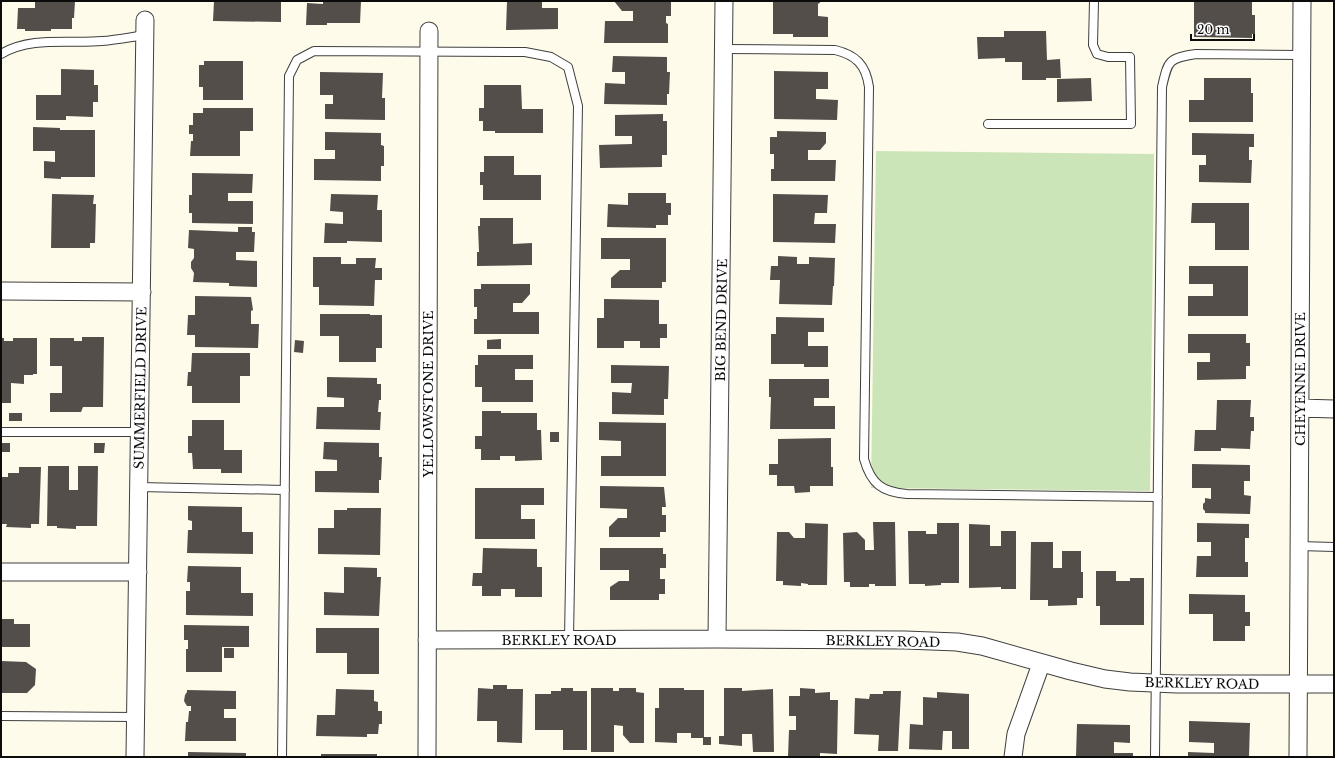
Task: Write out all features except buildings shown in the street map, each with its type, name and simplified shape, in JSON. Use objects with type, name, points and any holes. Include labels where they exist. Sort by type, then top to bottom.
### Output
[{"type":"street","name":"BIG BEND DRIVE","points":[[717,639],[724,1]]},
{"type":"street","name":"CHEYENNE DRIVE","points":[[1298,757],[1302,1]]},
{"type":"street","name":"SUMMERFIELD DRIVE","points":[[135,757],[145,27]]},
{"type":"street","name":"YELLOWSTONE DRIVE","points":[[427,757],[429,31]]},
{"type":"street","points":[[1,291],[142,292]]},
{"type":"street","points":[[1300,408],[1334,409]]},
{"type":"street","points":[[1,572],[138,572]]},
{"type":"street","name":"BERKLEY ROAD","points":[[427,640],[717,639],[905,640],[957,642],[982,646],[1040,664],[1105,679],[1130,682],[1334,684]]},
{"type":"street","points":[[1013,757],[1016,734],[1040,664]]},
{"type":"lane","points":[[988,124],[1131,124],[1130,58],[1108,58],[1097,54],[1093,45],[1094,1]]},
{"type":"lane","points":[[1,54],[20,45],[51,42],[102,41],[145,27]]},
{"type":"lane","points":[[724,49],[836,50],[855,58],[862,66],[867,76],[868,102],[864,460],[867,471],[874,481],[884,489],[895,493],[907,494],[1158,497]]},
{"type":"lane","points":[[282,757],[289,76],[297,60],[314,50],[525,52],[551,57],[568,67],[578,106],[569,640]]},
{"type":"lane","points":[[1155,757],[1162,87],[1167,68],[1172,61],[1184,56],[1196,54],[1302,55]]},
{"type":"lane","points":[[1,432],[140,432]]},
{"type":"lane","points":[[139,487],[285,490]]},
{"type":"lane","points":[[1299,546],[1334,547]]},
{"type":"lane","points":[[1,716],[136,717]]},
{"type":"green space","points":[[876,151],[1154,154],[1150,491],[871,488]]}]
